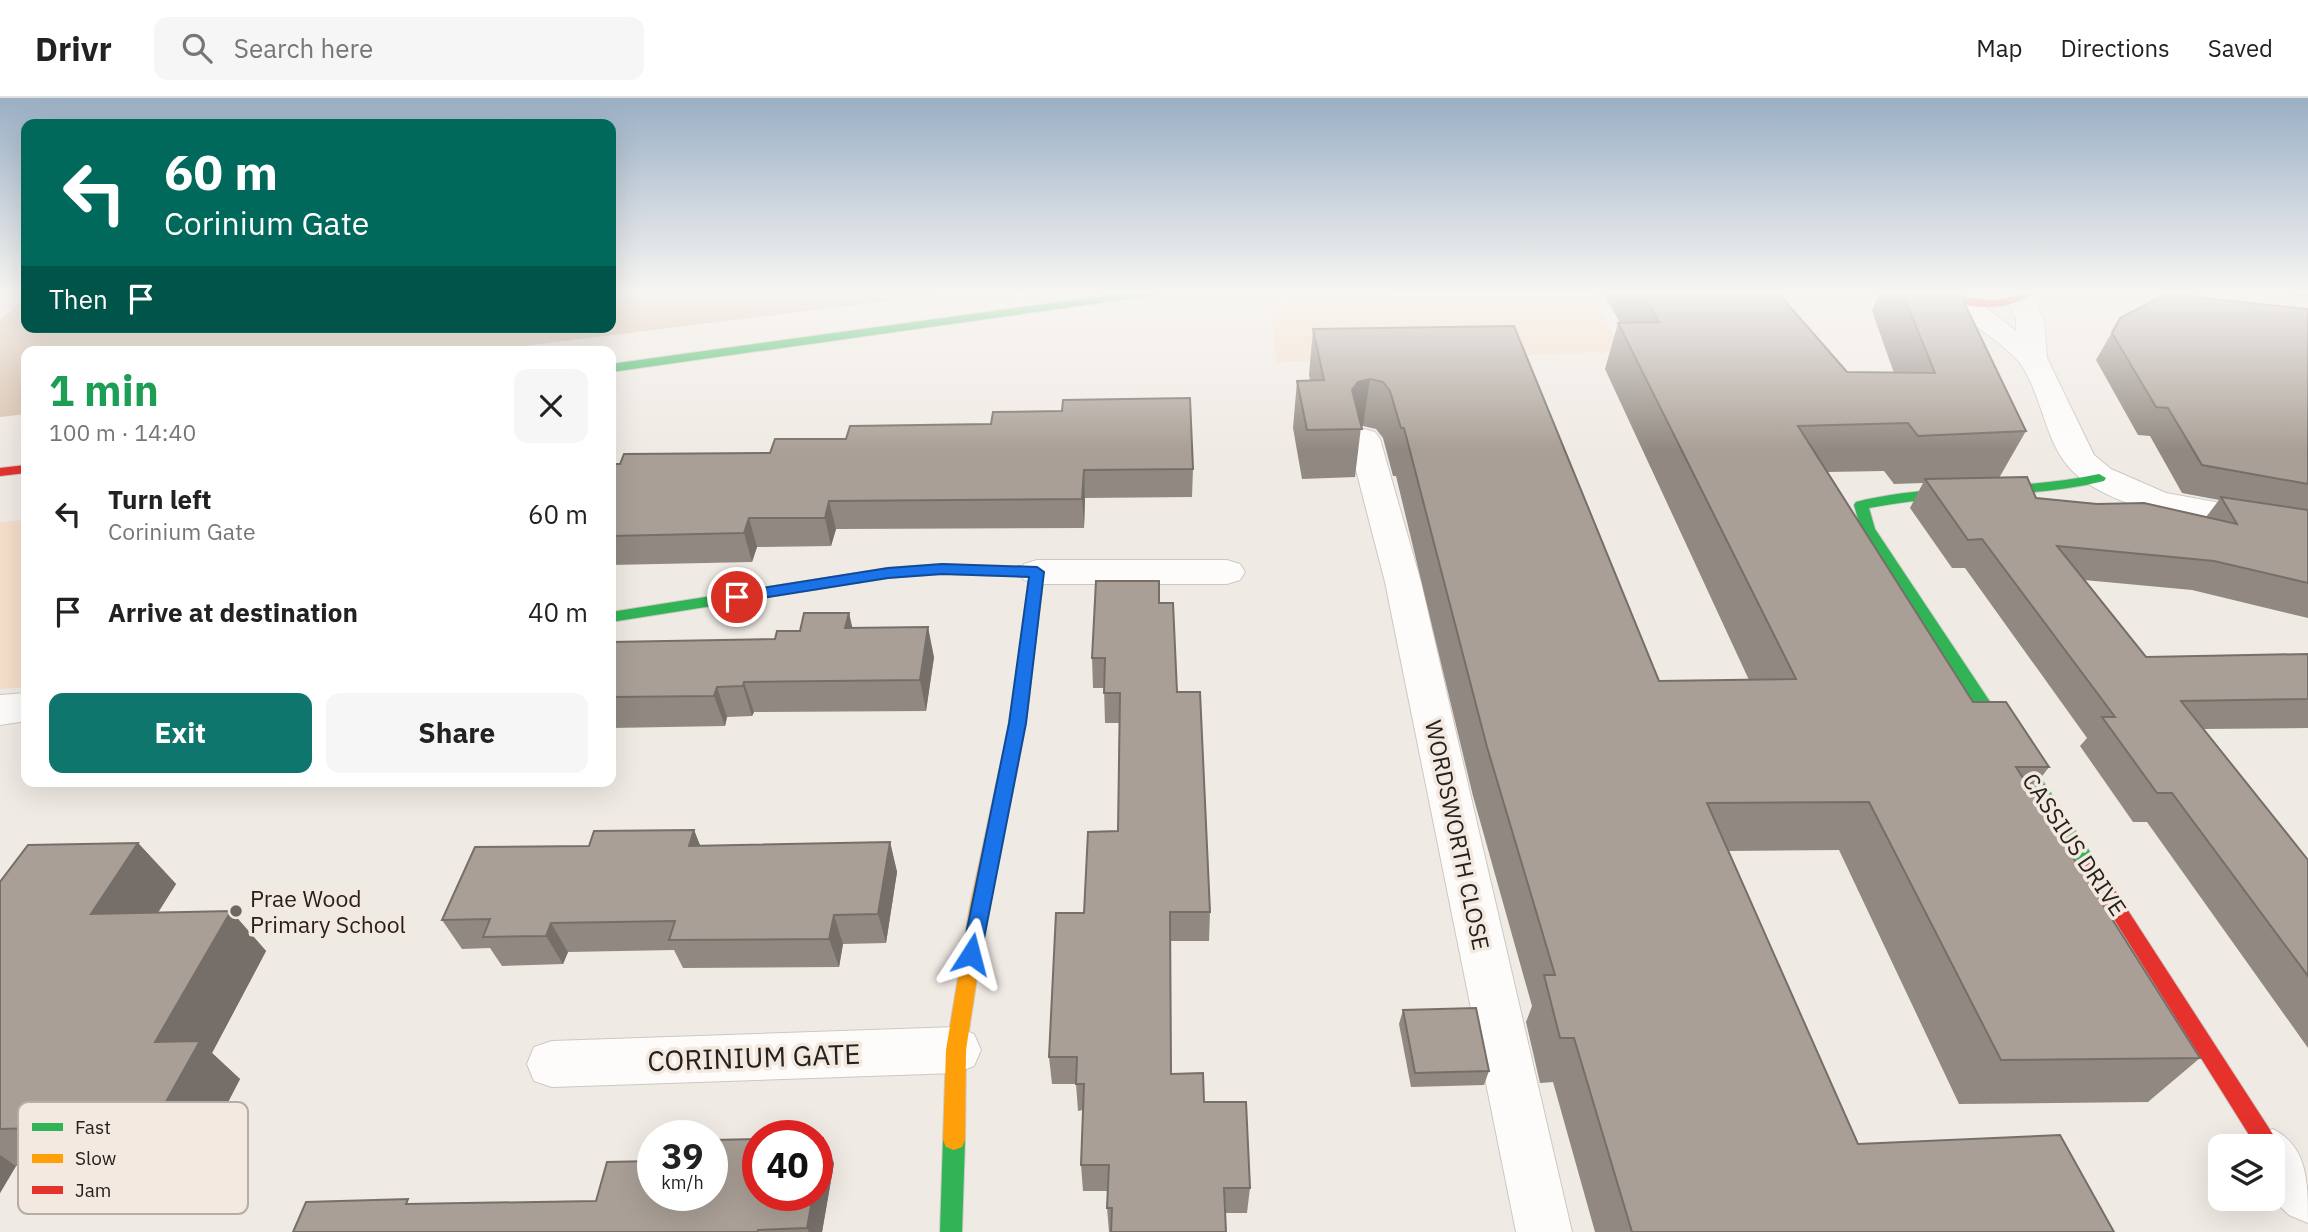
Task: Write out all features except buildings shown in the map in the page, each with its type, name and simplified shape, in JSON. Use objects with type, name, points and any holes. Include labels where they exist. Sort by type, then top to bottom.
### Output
[{"type":"street","points":[[616,367],[776,345]]},
{"type":"street","points":[[2015,345],[2032,358]]},
{"type":"street","points":[[2031,345],[2032,358],[2080,460],[2099,478],[2157,500],[2308,530]]},
{"type":"street","name":"WORDSWORTH CLOSE","points":[[1364,439],[1403,582],[1544,1232]]},
{"type":"street","points":[[0,472],[21,470]]},
{"type":"street","name":"CASSIUS DRIVE","points":[[2099,478],[2069,488],[2021,494],[1884,497],[1861,505],[1868,528],[2135,935],[2260,1134]]},
{"type":"street","points":[[616,616],[888,573],[942,569],[1227,572]]},
{"type":"street","points":[[951,1232],[956,1050],[979,906],[1018,723],[1037,572]]},
{"type":"street","points":[[0,710],[21,708]]},
{"type":"street","name":"CORINIUM GATE","points":[[552,1065],[956,1050]]},
{"type":"street","points":[[2285,1173],[2308,1196]]},
{"type":"shaded area","points":[[0,345],[533,345],[21,346],[21,415],[0,417]]},
{"type":"shaded area","points":[[1275,345],[1619,345],[1623,352],[1276,362]]},
{"type":"shaded area","points":[[21,520],[21,687],[0,689],[0,522]]},
{"type":"traffic: fast","points":[[616,367],[776,345]]},
{"type":"traffic: fast","points":[[2088,863],[1868,529],[1861,505],[1921,495],[2040,489],[2099,478]]},
{"type":"traffic: fast","points":[[616,616],[888,573],[942,569],[1037,572],[1018,723],[1005,785]]},
{"type":"traffic: fast","points":[[951,1232],[954,1140]]},
{"type":"traffic: slow","points":[[954,1140],[956,1050],[979,906],[1005,785]]},
{"type":"traffic: jam","points":[[0,472],[21,470]]},
{"type":"traffic: jam","points":[[2088,863],[2260,1134]]},
{"type":"place","name":"Prae Wood Primary School","points":[[236,911]]},
{"type":"route","points":[[737,597],[888,573],[942,569],[1037,572],[1018,723],[971,954]]}]
